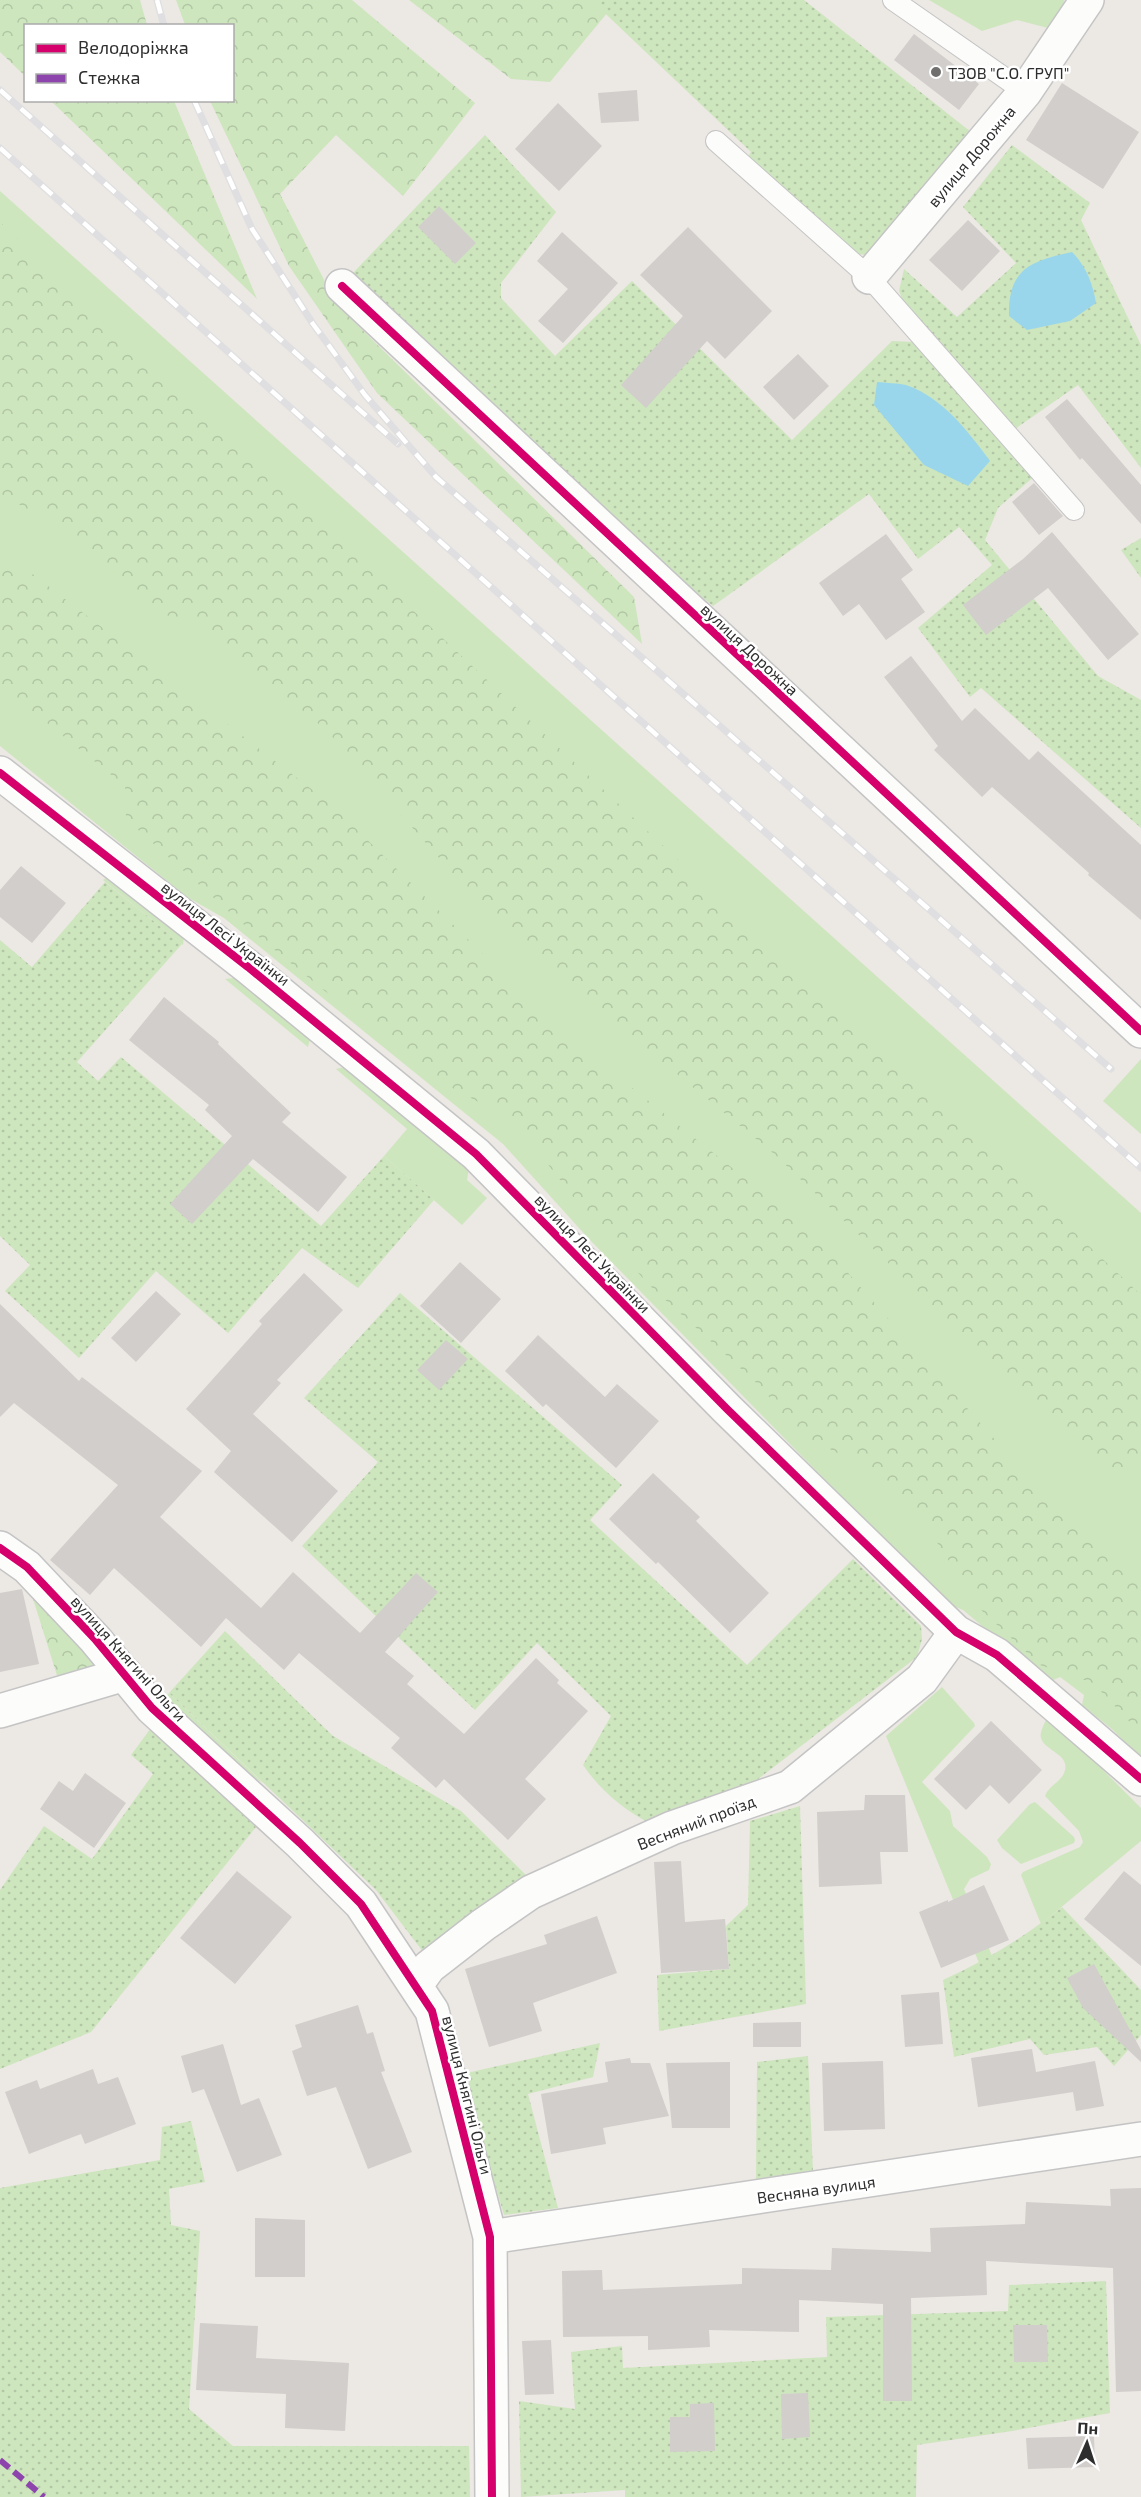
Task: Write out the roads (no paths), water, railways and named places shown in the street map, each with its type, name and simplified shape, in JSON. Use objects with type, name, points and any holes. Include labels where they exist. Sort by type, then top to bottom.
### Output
[{"type":"street","name":"вулиця Дорожна","points":[[869,277],[1025,92],[1087,0]]},
{"type":"street","name":"вулиця Дорожна","points":[[342,286],[1141,1031]]},
{"type":"street","name":"вулиця Лесі Українки","points":[[0,773],[248,967],[476,1154],[727,1409],[956,1632],[997,1655],[1141,1779]]},
{"type":"street","name":"вулиця Княгині Ольги","points":[[0,1548],[27,1568],[95,1639],[152,1707],[300,1843],[361,1904],[432,2011],[490,2236],[492,2497]]},
{"type":"street","name":"Весняний проїзд","points":[[416,1984],[429,1967],[483,1925],[531,1892],[672,1828],[790,1787],[922,1679],[956,1632]]},
{"type":"street","points":[[0,1711],[125,1674]]},
{"type":"street","name":"Весняна вулиця","points":[[490,2236],[1141,2139]]},
{"type":"lane","points":[[893,0],[1025,92]]},
{"type":"lane","points":[[716,141],[869,277],[1074,510]]},
{"type":"water","points":[[1072,252],[1088,276],[1096,303],[1070,321],[1027,330],[1009,316],[1010,300],[1017,277],[1033,264],[1044,259]]},
{"type":"water","points":[[877,382],[906,385],[919,390],[943,406],[973,438],[990,461],[968,486],[924,465],[874,405]]},
{"type":"railway","points":[[157,0],[163,24]]},
{"type":"railway","points":[[0,90],[398,444]]},
{"type":"railway","points":[[195,102],[252,229],[313,324],[365,395],[436,477],[1111,1069]]},
{"type":"railway","points":[[0,148],[1141,1168]]},
{"type":"place","name":"ТЗОВ \"С.О. ГРУП\"","points":[[936,72]]}]
